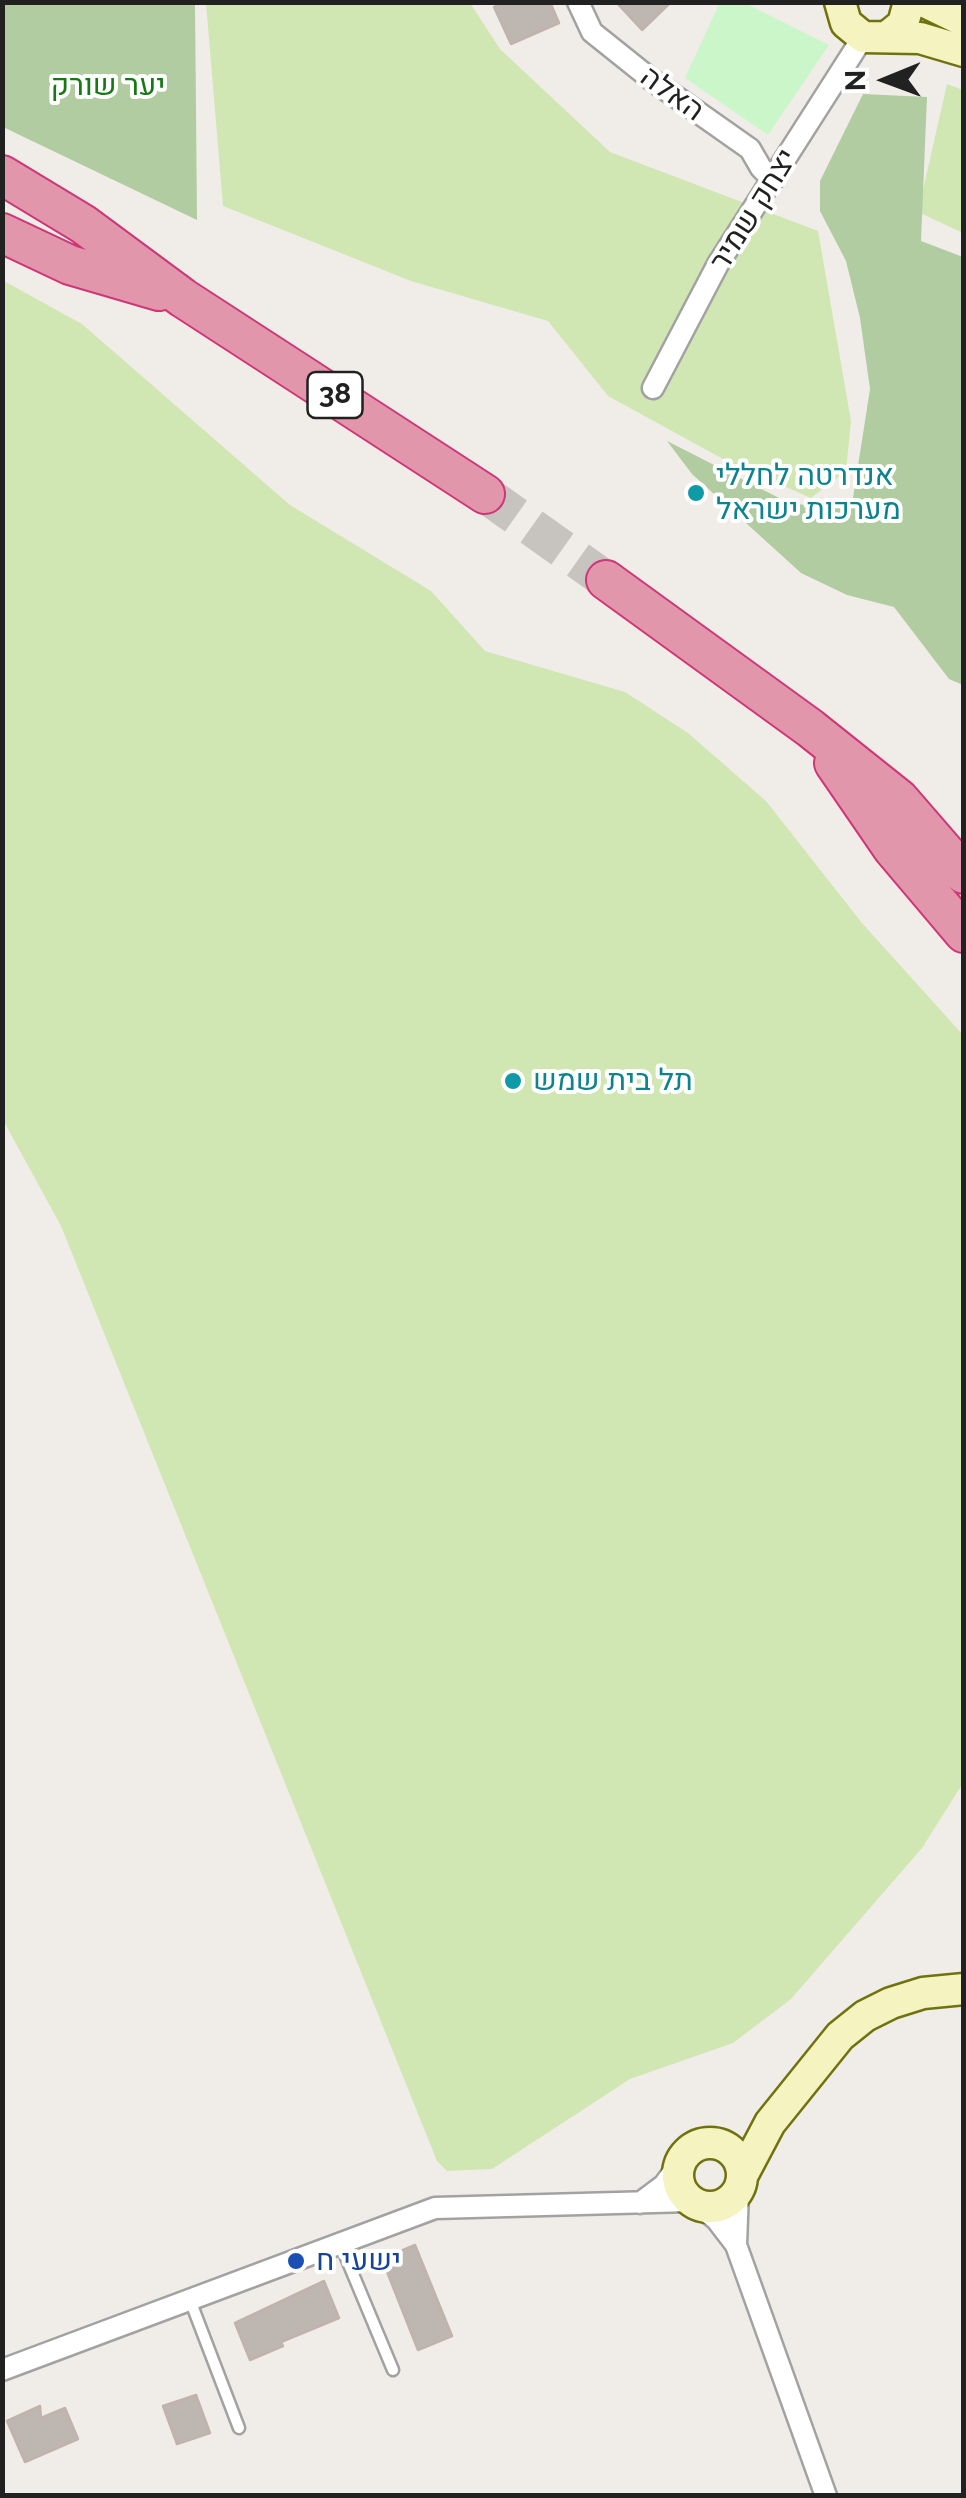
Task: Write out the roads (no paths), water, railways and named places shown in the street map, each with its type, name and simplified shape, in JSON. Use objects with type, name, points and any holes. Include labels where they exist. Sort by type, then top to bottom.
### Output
[{"type":"highway","name":"38","points":[[2,174],[83,224],[183,298],[485,494]]},
{"type":"highway","name":"38","points":[[2,234],[70,265],[183,298]]},
{"type":"highway","points":[[606,580],[810,728],[899,799],[964,874]]},
{"type":"highway","points":[[810,728],[893,849],[964,934]]},
{"type":"main road","points":[[875,37],[903,24],[909,2]]},
{"type":"main road","points":[[925,2],[964,21]]},
{"type":"main road","points":[[836,6],[853,31],[875,37],[920,38],[964,50]]},
{"type":"main road","points":[[770,2122],[746,2138],[694,2146],[680,2163],[678,2184],[694,2204],[719,2207],[740,2184],[770,2122],[840,2036],[864,2016],[923,1993],[964,1989]]},
{"type":"main road","points":[[716,2144],[735,2155],[740,2184]]},
{"type":"street","name":"האלה","points":[[578,2],[592,32],[750,149],[773,180]]},
{"type":"street","name":"יצחק שמיר","points":[[654,388],[718,264],[875,37]]},
{"type":"street","points":[[638,2204],[664,2184],[680,2163]]},
{"type":"street","points":[[736,2245],[740,2184]]},
{"type":"street","points":[[2,2370],[434,2208],[694,2204],[716,2219],[736,2245],[826,2496]]},
{"type":"lane","points":[[340,2243],[393,2370]]},
{"type":"lane","points":[[190,2300],[239,2428]]},
{"type":"tunnel","points":[[485,494],[606,580]]},
{"type":"place","name":"אנדרטה לחללי מערכות ישראל","points":[[696,493]]},
{"type":"place","name":"תל בית שמש","points":[[513,1081]]},
{"type":"place","name":"ישעי ח","points":[[296,2261]]},
{"type":"park label","name":"יער שורק","points":[[108,86]]}]
